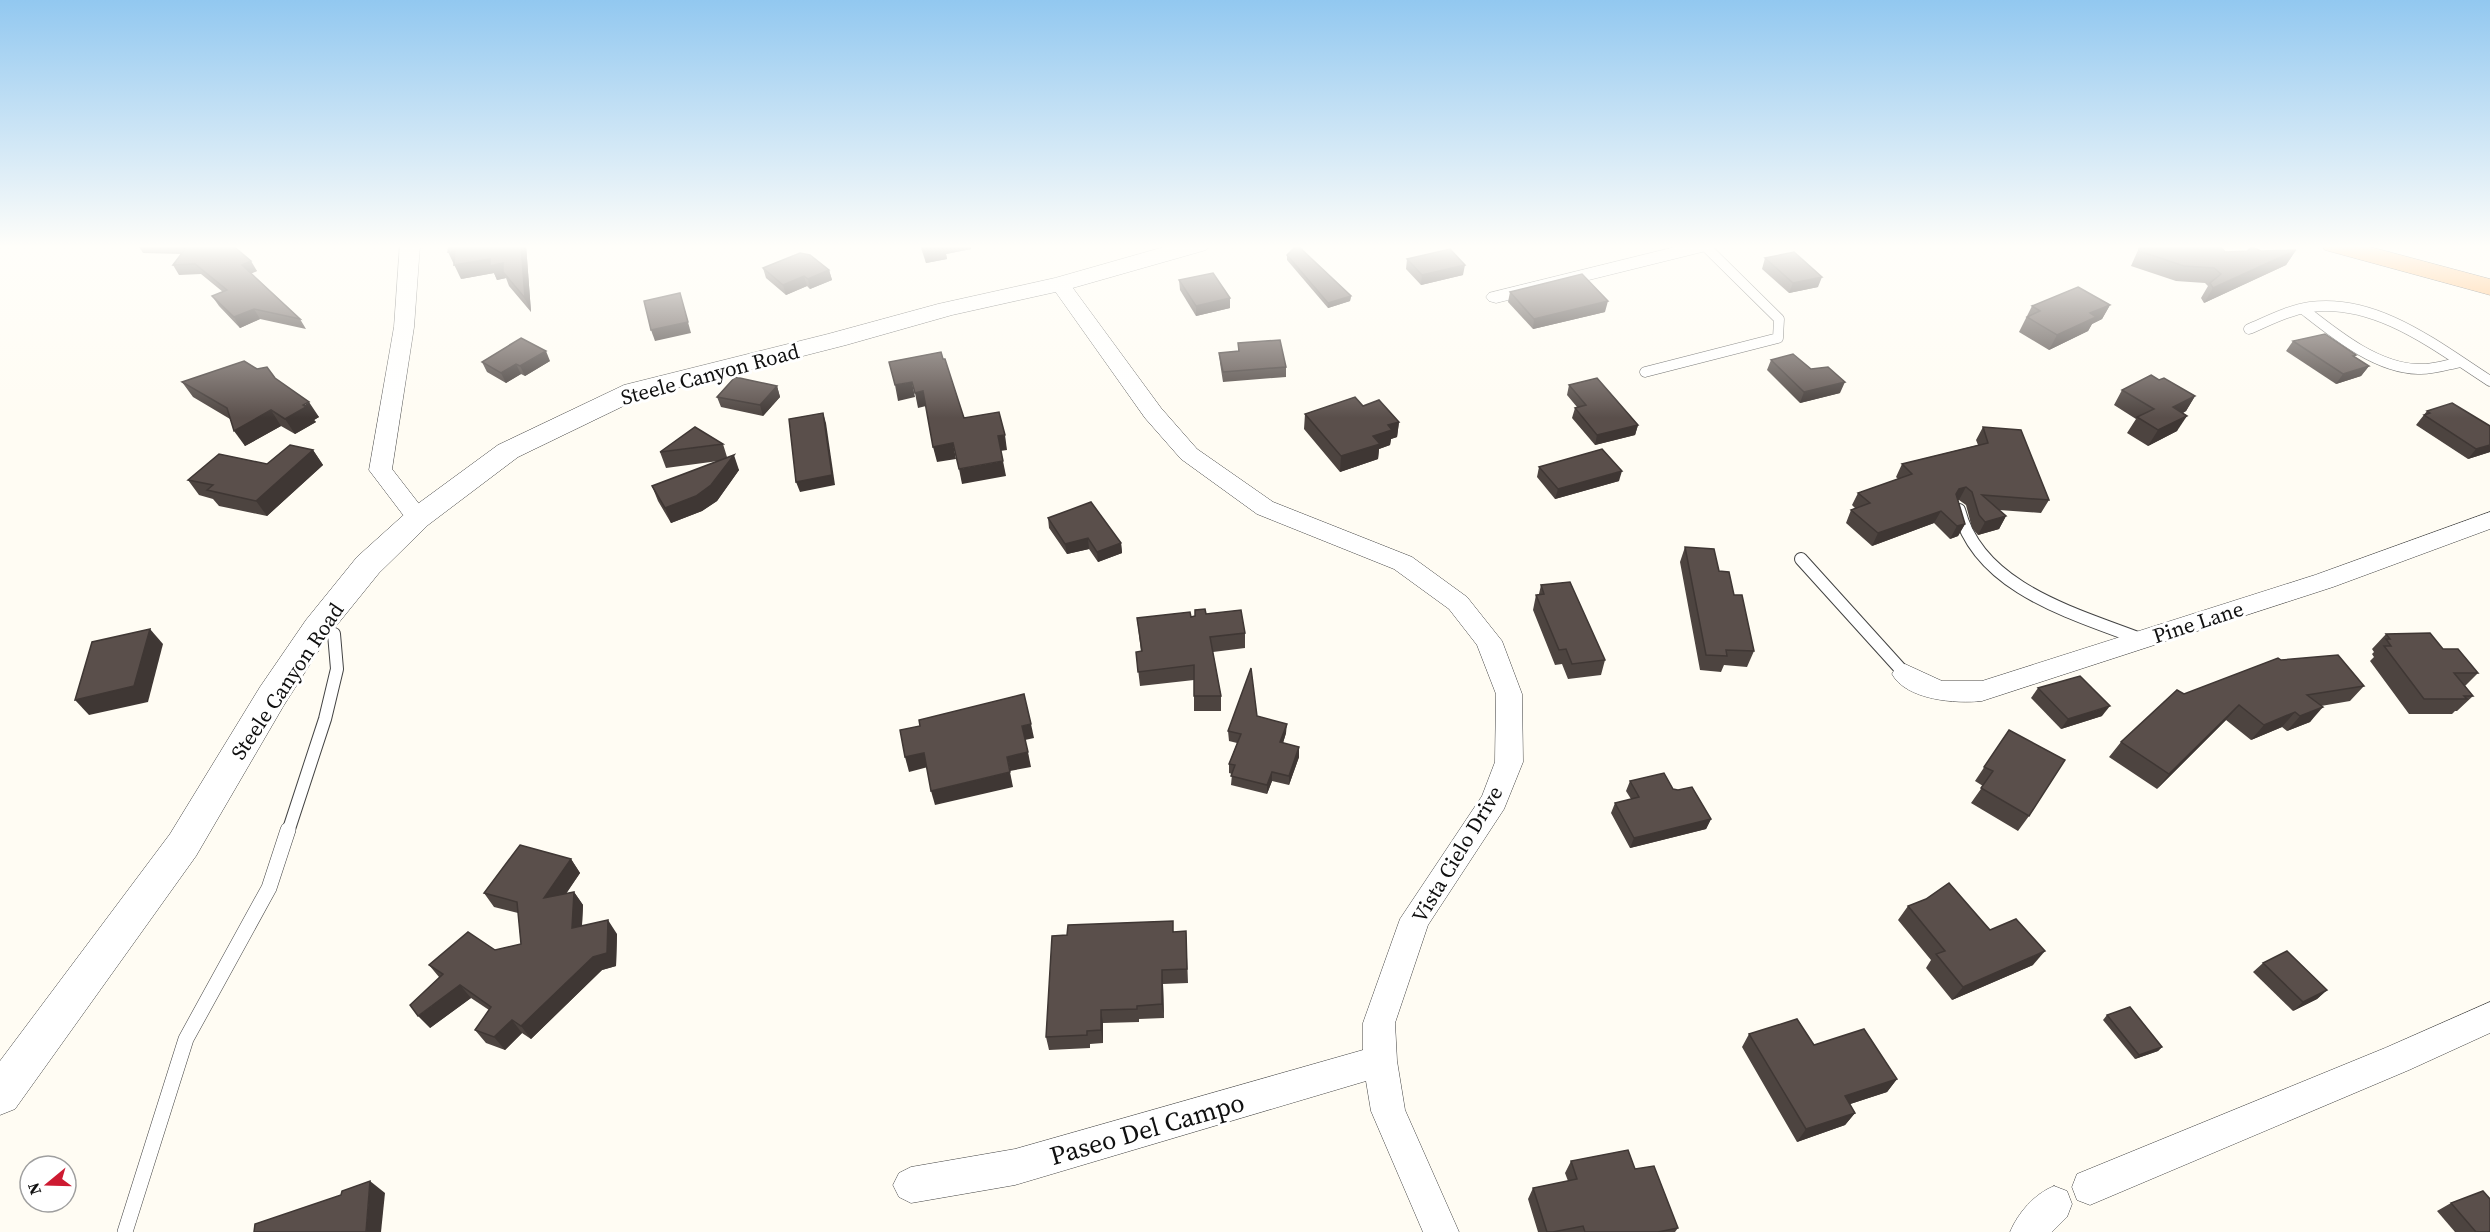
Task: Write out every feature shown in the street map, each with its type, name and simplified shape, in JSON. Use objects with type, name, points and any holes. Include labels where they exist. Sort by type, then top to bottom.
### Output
[{"type":"street","points":[[406,302],[404,327],[381,470],[418,518]]},
{"type":"street","name":"Steele Canyon Road","points":[[0,1095],[183,845],[272,696],[317,628],[368,565],[418,518],[508,451],[633,391],[976,302]]},
{"type":"street","name":"Vista Cielo Drive","points":[[1073,302],[1153,413],[1189,454],[1265,508],[1403,563],[1458,603],[1489,641],[1509,694],[1509,762],[1494,801],[1415,920],[1379,1023],[1380,1061],[1388,1111],[1441,1232]]},
{"type":"street","name":"Pine Lane","points":[[1905,674],[1932,689],[1953,694],[1982,691],[2324,581],[2490,520]]},
{"type":"street","points":[[2090,1187],[2397,1059],[2490,1017]]},
{"type":"street","name":"Paseo Del Campo","points":[[911,1185],[1015,1167],[1380,1061]]},
{"type":"street","points":[[2028,1232],[2054,1204]]},
{"type":"lane","points":[[1645,372],[1778,338],[1779,319],[1763,302]]},
{"type":"lane","points":[[2248,328],[2303,309],[2336,306],[2382,317],[2490,381]]},
{"type":"lane","points":[[2303,309],[2322,325],[2396,366],[2425,369],[2460,362]]},
{"type":"lane","points":[[1958,508],[1965,532],[1993,567],[2018,585],[2082,616],[2144,640]]},
{"type":"lane","points":[[1801,560],[1905,674]]},
{"type":"lane","points":[[125,1232],[186,1039],[270,888],[325,719],[337,669],[334,634],[317,628]]},
{"type":"building","points":[[219,302],[282,302],[300,319],[254,309],[234,317]]},
{"type":"building","points":[[644,302],[683,302],[688,322],[651,330]]},
{"type":"building","points":[[1194,302],[1211,302],[1196,306]]},
{"type":"building","points":[[1519,302],[1602,302],[1534,319]]},
{"type":"building","points":[[2040,302],[2106,302],[2110,305],[2090,313],[2096,317],[2057,335],[2027,317],[2040,311],[2032,306]]},
{"type":"building","points":[[2325,334],[2369,366],[2343,374],[2293,341]]},
{"type":"building","points":[[521,338],[546,351],[520,366],[516,364],[501,373],[482,362]]},
{"type":"building","points":[[1280,340],[1286,367],[1223,372],[1219,353],[1239,351],[1238,343]]},
{"type":"building","points":[[941,352],[964,418],[999,412],[1005,435],[998,436],[1003,461],[959,469],[953,443],[933,447],[923,391],[915,393],[912,382],[895,385],[889,362]]},
{"type":"building","points":[[1793,354],[1811,369],[1828,367],[1845,382],[1804,392],[1771,360]]},
{"type":"building","points":[[244,361],[257,369],[267,367],[275,378],[309,402],[303,405],[306,407],[285,419],[271,410],[234,431],[227,408],[182,382]]},
{"type":"building","points":[[2151,375],[2159,380],[2164,378],[2195,396],[2173,407],[2187,416],[2158,430],[2137,417],[2154,409],[2122,390]]},
{"type":"building","points":[[735,377],[777,386],[760,405],[717,397]]},
{"type":"building","points":[[1597,378],[1638,425],[1597,435],[1575,408],[1586,405],[1569,385]]},
{"type":"building","points":[[1355,397],[1363,406],[1379,400],[1399,422],[1388,425],[1392,430],[1373,436],[1380,444],[1341,456],[1305,414]]},
{"type":"building","points":[[2452,403],[2490,426],[2490,445],[2476,449],[2424,415],[2430,413],[2427,411]]},
{"type":"building","points":[[823,413],[832,475],[796,482],[789,419]]},
{"type":"building","points":[[695,427],[723,444],[660,452]]},
{"type":"building","points":[[1983,427],[2021,430],[2049,500],[1982,495],[2006,516],[1985,522],[1979,515],[1972,492],[1966,487],[1959,489],[1956,494],[1965,524],[1957,526],[1941,511],[1878,533],[1851,510],[1870,503],[1858,493],[1912,474],[1902,464],[1988,443]]},
{"type":"building","points":[[290,445],[313,450],[256,501],[207,490],[213,485],[188,480],[219,454],[267,464]]},
{"type":"building","points":[[1602,449],[1622,471],[1558,489],[1539,467]]},
{"type":"building","points":[[734,455],[711,485],[696,496],[665,508],[652,486]]},
{"type":"building","points":[[1091,502],[1121,543],[1097,552],[1088,538],[1065,544],[1048,518]]},
{"type":"building","points":[[1685,547],[1714,549],[1719,571],[1729,572],[1734,595],[1742,595],[1754,651],[1726,650],[1727,656],[1706,655]]},
{"type":"building","points":[[1570,582],[1605,660],[1572,664],[1566,649],[1559,650],[1536,595],[1544,594],[1541,585]]},
{"type":"building","points":[[1205,609],[1206,614],[1241,610],[1245,633],[1210,637],[1221,696],[1194,696],[1194,665],[1138,672],[1136,652],[1142,651],[1137,618],[1190,612],[1191,617],[1195,616],[1195,610]]},
{"type":"building","points":[[150,629],[134,686],[75,700],[92,642]]},
{"type":"building","points":[[2430,633],[2443,649],[2458,649],[2478,673],[2454,673],[2473,696],[2464,696],[2467,699],[2424,699],[2384,646],[2391,646],[2386,639],[2390,639],[2386,634]]},
{"type":"building","points":[[2338,655],[2364,686],[2307,695],[2323,707],[2300,716],[2295,712],[2264,725],[2239,705],[2169,774],[2121,742],[2177,690],[2184,694],[2278,658],[2281,660]]},
{"type":"building","points":[[1251,668],[1257,716],[1287,724],[1280,742],[1299,747],[1289,776],[1272,772],[1267,785],[1231,776],[1235,765],[1229,764],[1241,734],[1228,731]]},
{"type":"building","points":[[2080,676],[2110,706],[2068,719],[2038,688]]},
{"type":"building","points":[[1024,694],[1031,724],[1022,726],[1028,752],[1007,757],[1010,772],[931,791],[924,753],[905,757],[900,730],[920,726],[919,720]]},
{"type":"building","points":[[2009,730],[2065,760],[2029,816],[1981,788],[1993,771],[1984,767]]},
{"type":"building","points":[[1664,773],[1673,789],[1692,787],[1711,819],[1634,838],[1615,803],[1639,797],[1630,781]]},
{"type":"building","points":[[520,845],[571,859],[544,898],[574,892],[572,928],[608,920],[607,953],[593,957],[521,1026],[512,1020],[494,1037],[475,1030],[491,1007],[460,985],[418,1016],[410,1005],[443,974],[429,965],[468,932],[495,950],[521,944],[517,902],[484,893]]},
{"type":"building","points":[[1949,883],[1990,930],[2016,919],[2045,951],[1963,987],[1936,954],[1945,951],[1908,906],[1926,899]]},
{"type":"building","points":[[1173,921],[1173,932],[1186,931],[1187,969],[1162,970],[1162,1004],[1137,1006],[1137,1009],[1101,1010],[1101,1030],[1087,1031],[1087,1035],[1046,1037],[1052,936],[1067,935],[1068,925]]},
{"type":"building","points":[[2287,951],[2327,990],[2303,1002],[2263,963]]},
{"type":"building","points":[[2130,1007],[2162,1047],[2139,1055],[2107,1015]]},
{"type":"building","points":[[1797,1019],[1814,1045],[1864,1029],[1897,1079],[1845,1096],[1855,1113],[1806,1129],[1749,1034]]},
{"type":"building","points":[[1628,1150],[1635,1169],[1654,1166],[1678,1228],[1658,1232],[1585,1232],[1583,1226],[1547,1232],[1533,1188],[1577,1179],[1571,1161]]},
{"type":"building","points":[[370,1181],[366,1232],[254,1232],[255,1224],[341,1195],[342,1191]]},
{"type":"building","points":[[2483,1191],[2490,1199],[2490,1232],[2476,1232],[2451,1203]]}]
